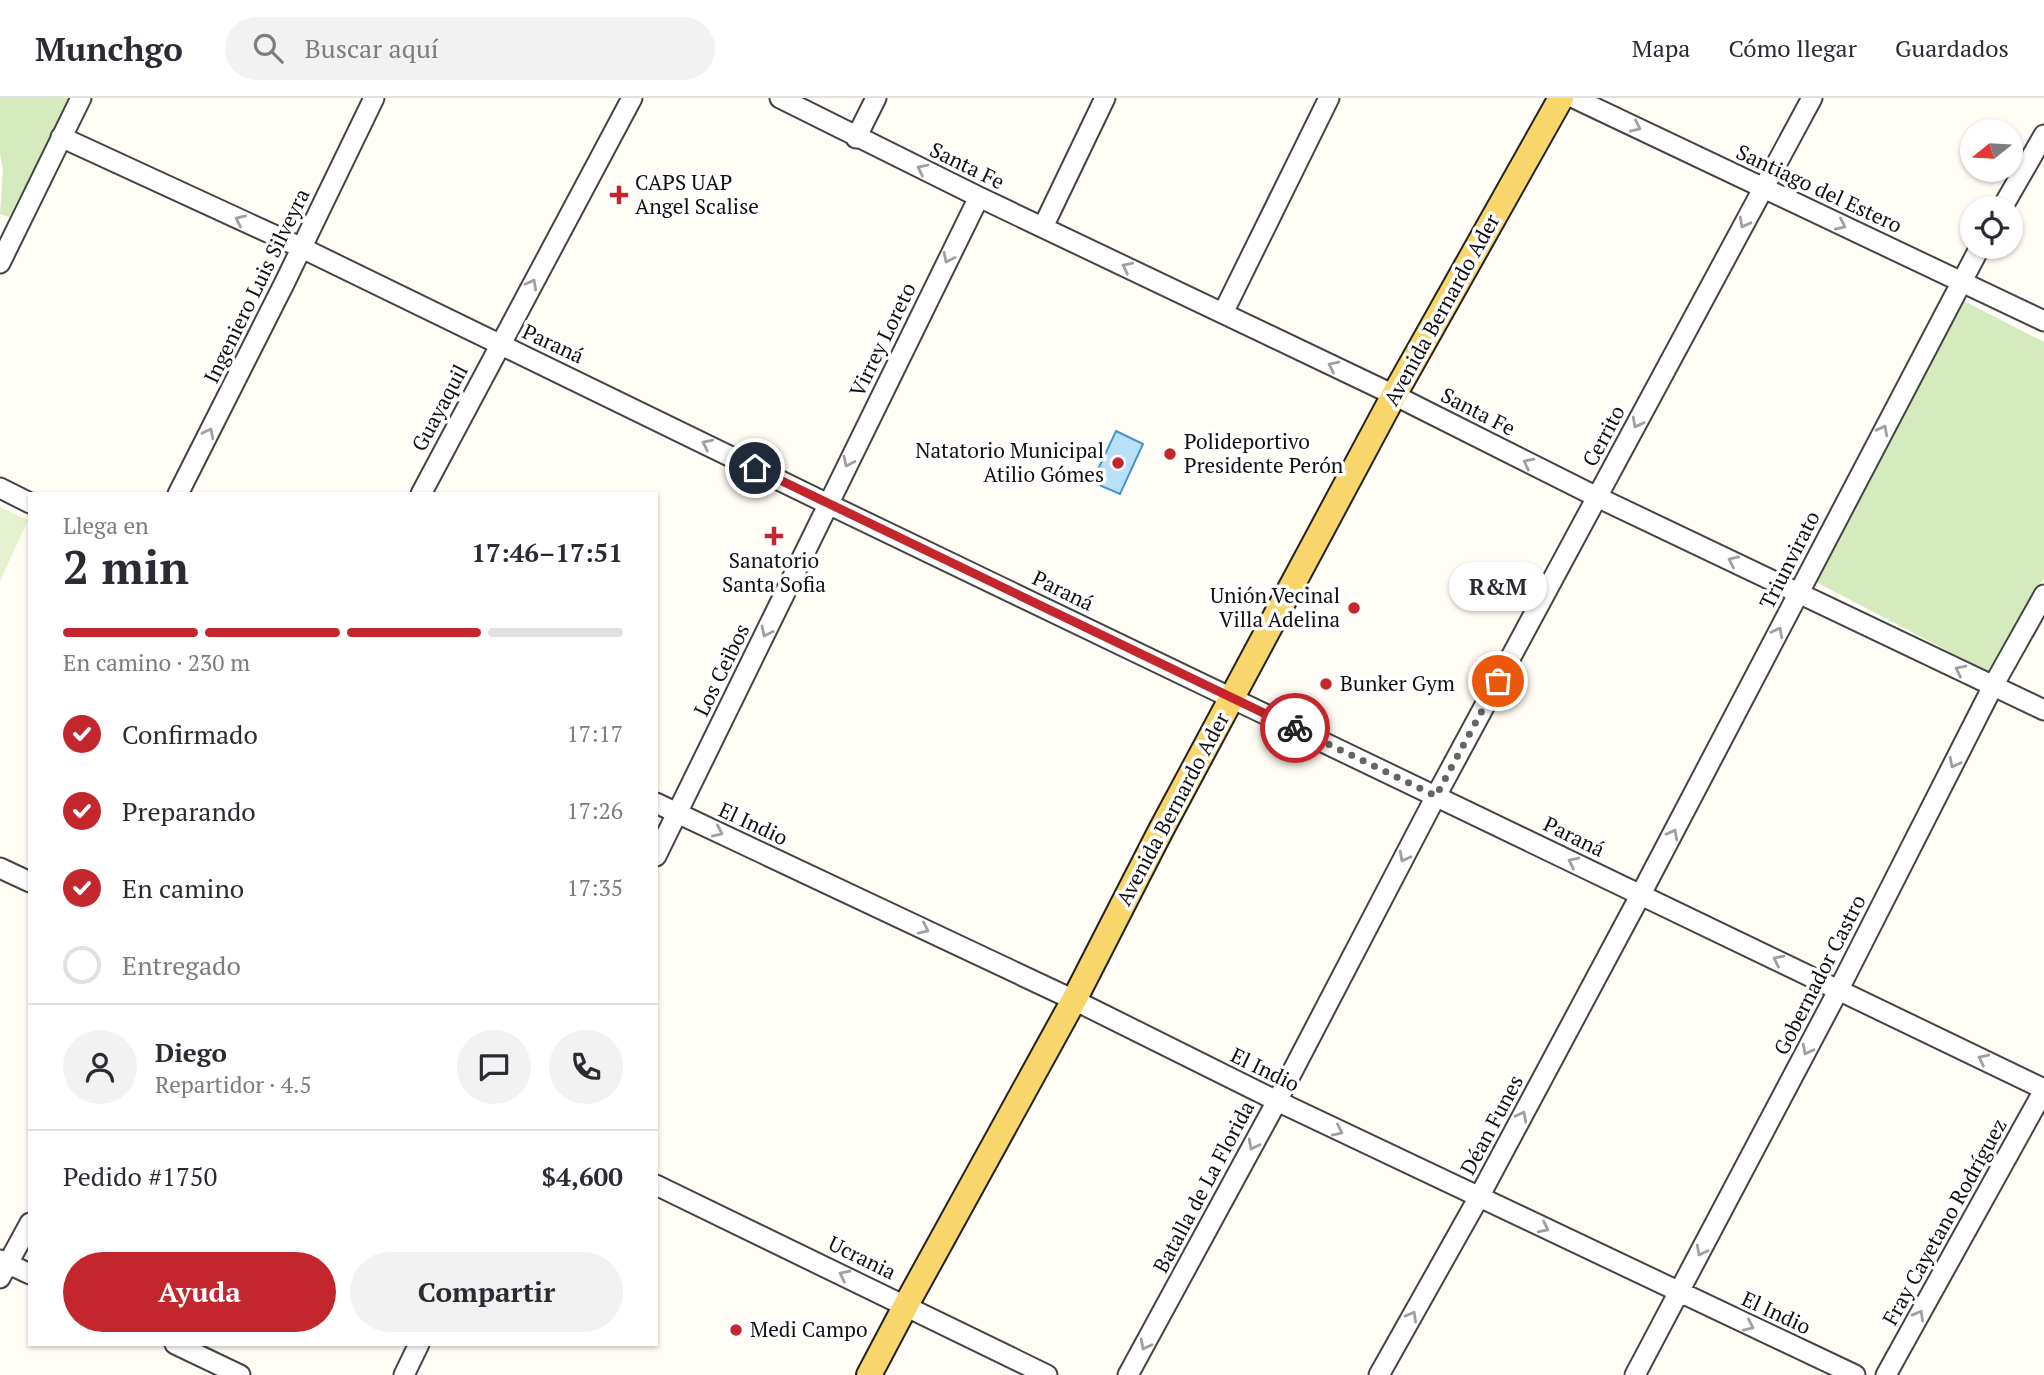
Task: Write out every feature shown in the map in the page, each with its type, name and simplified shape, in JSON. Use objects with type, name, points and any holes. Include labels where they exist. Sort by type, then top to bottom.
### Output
[{"type":"main road","name":"Avenida Bernardo Ader","points":[[869,1375],[1074,1000],[1394,395],[1561,98]]},
{"type":"street","points":[[0,263],[80,98]]},
{"type":"street","name":"Ingeniero Luis Silveyra","points":[[179,492],[374,98]]},
{"type":"street","name":"Guayaquil","points":[[422,492],[632,98]]},
{"type":"street","name":"Santa Fe","points":[[780,98],[856,138],[1394,395],[1597,497],[2044,710]]},
{"type":"street","points":[[856,138],[876,98]]},
{"type":"street","points":[[1043,227],[1105,98]]},
{"type":"street","points":[[1223,313],[1329,98]]},
{"type":"street","name":"Santiago del Estero","points":[[1574,98],[2044,321]]},
{"type":"street","name":"Cerrito","points":[[1436,796],[1812,98]]},
{"type":"street","points":[[2009,196],[2044,135]]},
{"type":"street","name":"Paraná","points":[[61,137],[302,248],[2044,1090]]},
{"type":"street","name":"Virrey Loreto","points":[[828,504],[979,197]]},
{"type":"street","name":"Triunvirato","points":[[1641,894],[1973,259]]},
{"type":"street","points":[[0,488],[28,502]]},
{"type":"street","name":"Los Ceibos","points":[[658,852],[828,504]]},
{"type":"street","name":"Gobernador Castro","points":[[1635,1375],[1839,989],[1993,686],[2044,595]]},
{"type":"street","name":"Batalla de La Florida","points":[[1128,1375],[1277,1101],[1436,796]]},
{"type":"street","name":"El Indio","points":[[658,804],[1074,1000],[1277,1101],[1854,1375]]},
{"type":"street","points":[[0,868],[28,881]]},
{"type":"street","name":"Déan Funes","points":[[1379,1375],[1479,1197],[1641,894]]},
{"type":"street","name":"Fray Cayetano Rodríguez","points":[[1886,1375],[2044,1090]]},
{"type":"street","name":"Ucrania","points":[[658,1186],[1047,1375]]},
{"type":"street","points":[[28,1226],[3,1267],[28,1273]]},
{"type":"street","points":[[180,1346],[240,1375]]},
{"type":"street","points":[[404,1375],[418,1346]]},
{"type":"green space","points":[[0,98],[71,98],[9,217],[0,214],[3,170],[0,154]]},
{"type":"green space","points":[[1960,299],[2044,342],[2044,578],[1994,675],[1816,582]]},
{"type":"green space","points":[[0,507],[28,520],[0,581]]},
{"type":"water","name":"Natatorio Municipal Atilio Gómes","points":[[1116,431],[1143,444],[1120,494],[1092,482]]},
{"type":"way so far","points":[[1295,728],[1436,796],[1498,681]]},
{"type":"place","name":"CAPS UAP Angel Scalise","points":[[619,195]]},
{"type":"place","name":"Polideportivo Presidente Perón","points":[[1170,454]]},
{"type":"place","name":"Natatorio Municipal Atilio Gómes","points":[[1118,463]]},
{"type":"place","name":"Sanatorio Santa Sofia","points":[[774,536]]},
{"type":"place","name":"Unión Vecinal Villa Adelina","points":[[1354,608]]},
{"type":"place","name":"R&M","points":[[1498,681]]},
{"type":"place","name":"Bunker Gym","points":[[1326,684]]},
{"type":"place","name":"Medi Campo","points":[[736,1330]]},
{"type":"route","points":[[755,468],[1295,728]]}]
